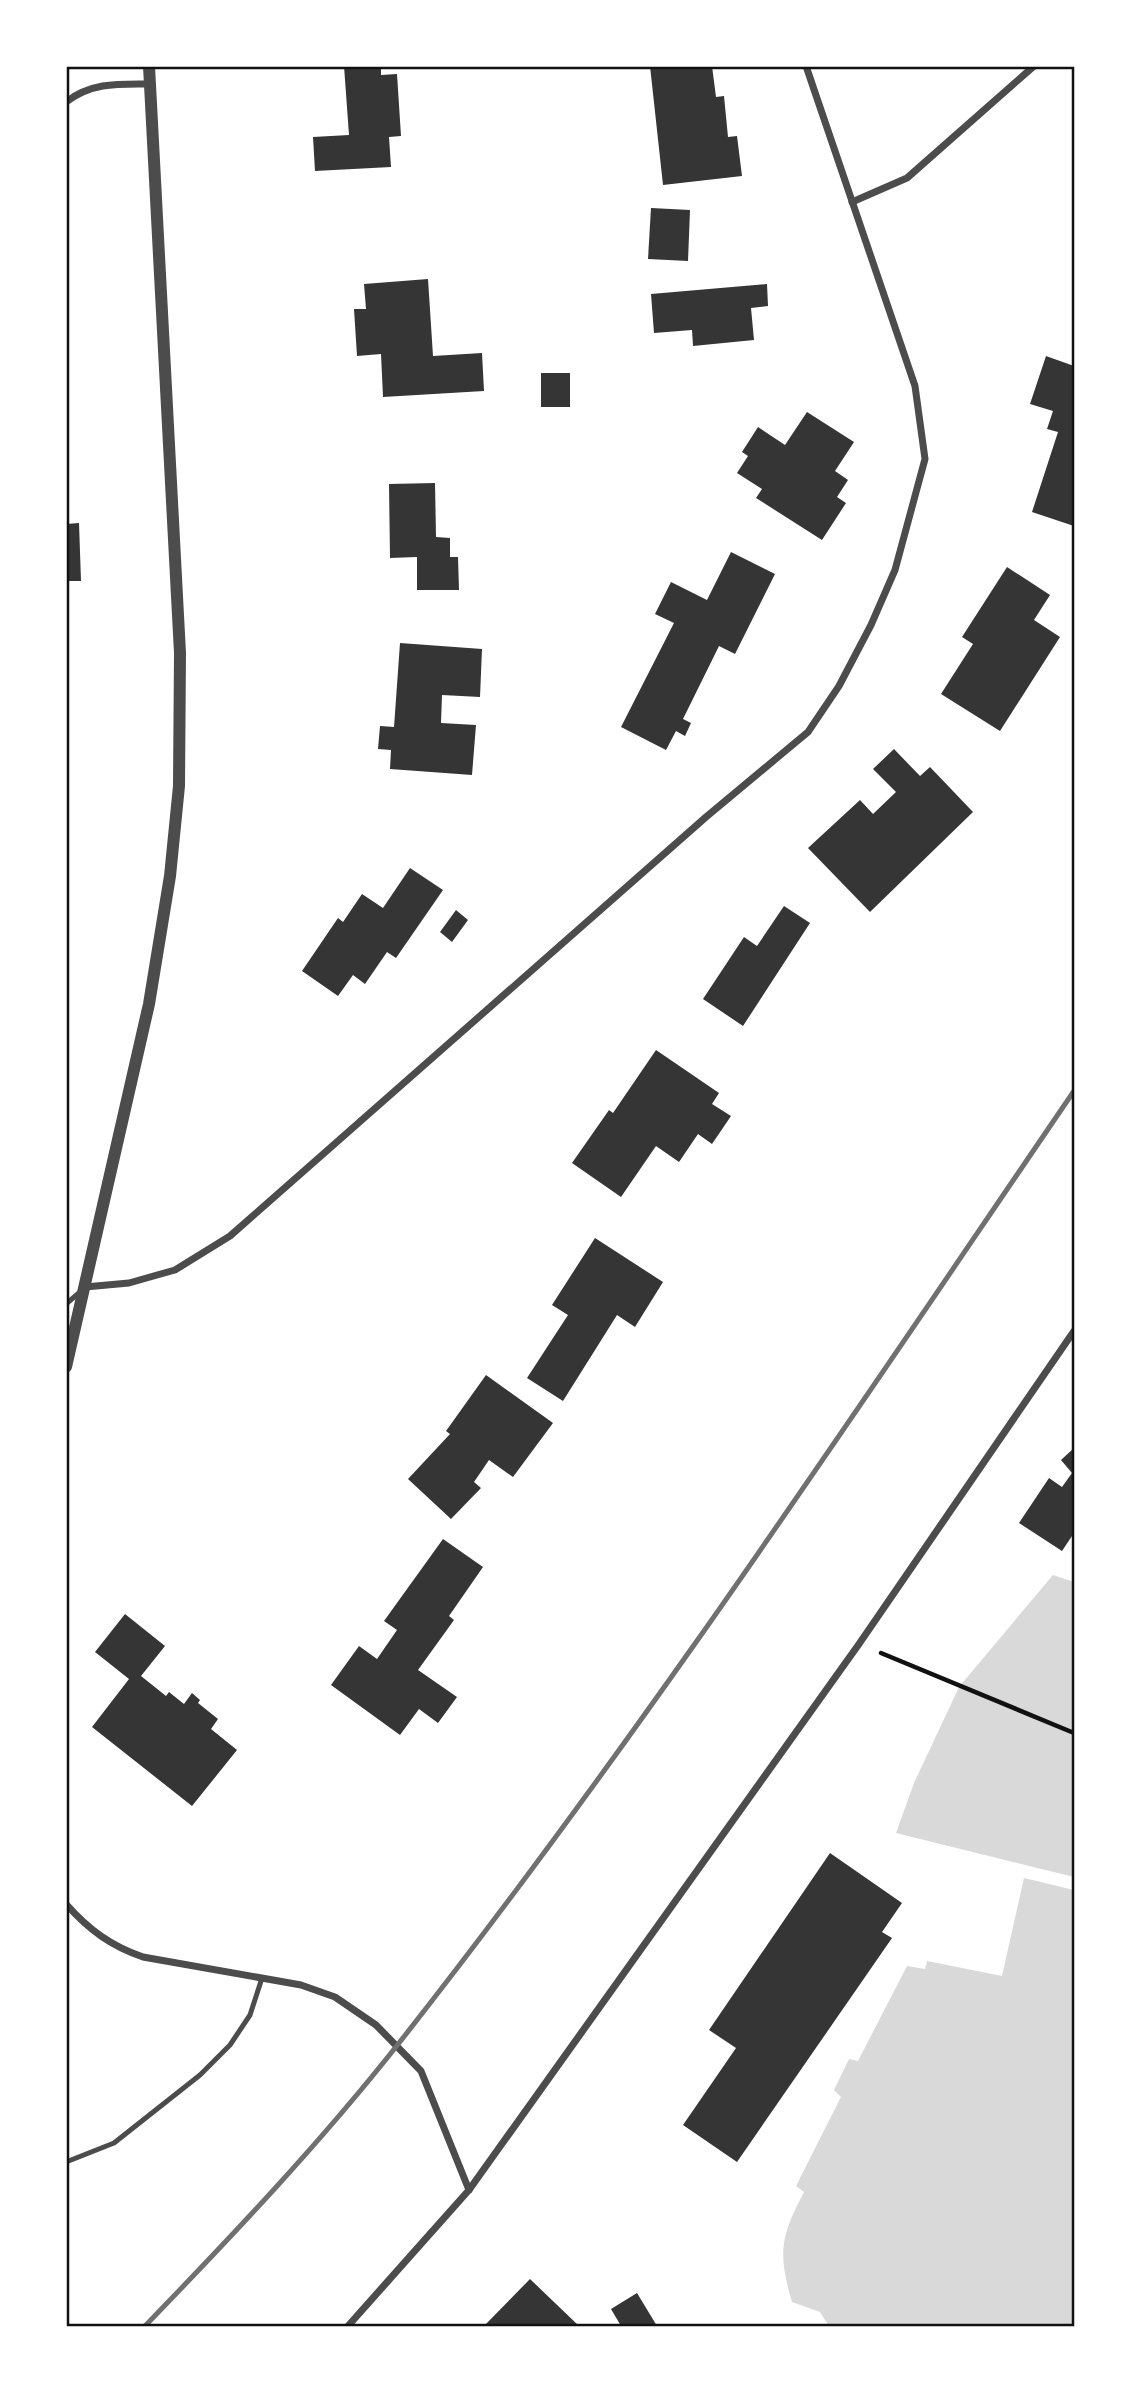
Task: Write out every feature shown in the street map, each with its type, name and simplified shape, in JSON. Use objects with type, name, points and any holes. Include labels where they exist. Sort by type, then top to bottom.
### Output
[{"type":"street","points":[[66,1367],[149,1004],[170,876],[179,786],[180,653],[149,66]]},
{"type":"street","points":[[85,1287],[129,1283],[175,1270],[230,1236],[706,817],[808,732],[839,687],[895,570],[925,459],[915,386],[806,66]]},
{"type":"street","points":[[852,202],[907,178],[1034,66]]},
{"type":"street","points":[[66,102],[77,94],[100,85],[150,84]]},
{"type":"street","points":[[348,2326],[469,2190],[859,1644],[1074,1331]]},
{"type":"street","points":[[66,1904],[98,1936],[118,1949],[143,1957],[301,1985],[335,1997],[376,2025],[398,2044],[421,2071],[469,2190]]},
{"type":"lane","points":[[66,1304],[85,1287]]},
{"type":"lane","points":[[66,2162],[114,2143],[200,2075],[230,2045],[250,2015],[262,1978]]},
{"type":"path","points":[[859,1644],[1074,1733]]},
{"type":"shaded area","points":[[1053,1575],[1074,1582],[1074,1877],[896,1833],[914,1783],[959,1687]]},
{"type":"shaded area","points":[[1024,1878],[1074,1890],[1074,2326],[829,2326],[820,2312],[792,2302],[783,2258],[786,2234],[804,2192],[796,2186],[841,2097],[834,2090],[849,2059],[858,2061],[907,1966],[925,1969],[927,1961],[1002,1976]]},
{"type":"building","points":[[344,66],[381,66],[381,75],[397,74],[401,136],[389,137],[391,167],[315,171],[313,137],[349,135]]},
{"type":"building","points":[[650,66],[712,66],[716,97],[724,96],[728,137],[737,136],[742,176],[663,185]]},
{"type":"building","points":[[651,208],[690,210],[688,261],[648,259]]},
{"type":"building","points":[[428,279],[433,356],[482,353],[484,391],[383,397],[381,354],[357,356],[354,309],[366,309],[364,284]]},
{"type":"building","points":[[767,284],[768,306],[751,308],[754,340],[693,346],[692,330],[654,333],[651,294]]},
{"type":"building","points":[[1046,356],[1074,366],[1074,526],[1032,512],[1058,432],[1047,429],[1053,411],[1030,404]]},
{"type":"building","points":[[541,373],[570,373],[570,407],[541,407]]},
{"type":"building","points":[[807,412],[854,442],[835,471],[848,480],[837,497],[846,503],[822,540],[756,498],[762,489],[737,473],[748,456],[742,452],[758,427],[785,445]]},
{"type":"building","points":[[435,483],[436,537],[450,538],[450,557],[458,557],[459,590],[417,590],[417,557],[390,558],[389,484]]},
{"type":"building","points":[[79,523],[81,581],[66,581],[66,524]]},
{"type":"building","points":[[731,552],[775,574],[735,654],[719,646],[683,719],[691,723],[685,736],[676,731],[666,750],[621,727],[674,623],[655,614],[671,582],[707,600]]},
{"type":"building","points":[[1007,567],[1050,595],[1034,620],[1060,637],[1000,731],[941,694],[973,644],[962,637]]},
{"type":"building","points":[[400,643],[482,649],[480,697],[442,695],[441,723],[476,725],[472,775],[390,769],[391,750],[378,749],[380,726],[394,727]]},
{"type":"building","points":[[894,749],[920,776],[930,767],[973,812],[870,912],[808,848],[860,800],[873,814],[896,792],[873,769]]},
{"type":"building","points":[[410,868],[443,890],[396,958],[387,952],[365,984],[353,975],[338,996],[302,971],[338,918],[343,922],[362,894],[383,908]]},
{"type":"building","points":[[784,906],[810,923],[743,1026],[703,999],[744,937],[757,946]]},
{"type":"building","points":[[456,910],[468,920],[452,942],[440,932]]},
{"type":"building","points":[[656,1050],[719,1093],[712,1104],[731,1116],[712,1144],[698,1134],[679,1162],[656,1146],[621,1197],[572,1163],[609,1110],[613,1113]]},
{"type":"building","points":[[595,1238],[663,1282],[635,1327],[617,1315],[563,1401],[527,1378],[568,1315],[552,1305]]},
{"type":"building","points":[[486,1375],[553,1423],[513,1477],[489,1460],[474,1482],[481,1488],[451,1519],[408,1479],[450,1434],[446,1431]]},
{"type":"building","points":[[1074,1448],[1074,1538],[1072,1536],[1062,1551],[1019,1523],[1049,1478],[1062,1487],[1072,1473],[1061,1460]]},
{"type":"building","points":[[443,1539],[483,1567],[449,1616],[454,1620],[418,1670],[457,1697],[438,1723],[419,1709],[400,1735],[331,1685],[359,1646],[377,1659],[397,1630],[384,1621]]},
{"type":"building","points":[[125,1614],[165,1646],[141,1676],[166,1696],[169,1692],[184,1704],[192,1693],[200,1700],[198,1703],[218,1719],[211,1729],[237,1750],[192,1806],[92,1727],[129,1679],[95,1652]]},
{"type":"building","points":[[830,1853],[902,1903],[882,1932],[892,1938],[737,2162],[683,2125],[736,2048],[709,2030]]},
{"type":"building","points":[[530,2279],[579,2326],[484,2326]]},
{"type":"building","points":[[637,2293],[657,2326],[621,2326],[611,2309]]},
{"type":"railway","points":[[145,2326],[339,2116],[488,1927],[745,1573],[1074,1091]]}]
